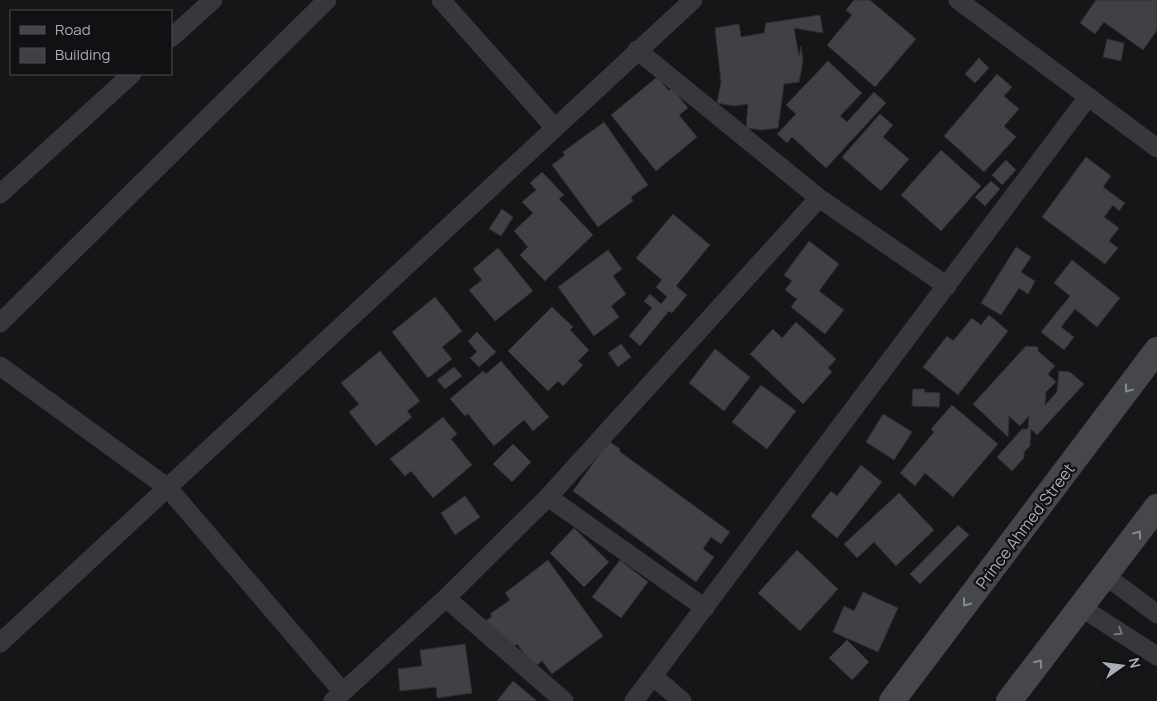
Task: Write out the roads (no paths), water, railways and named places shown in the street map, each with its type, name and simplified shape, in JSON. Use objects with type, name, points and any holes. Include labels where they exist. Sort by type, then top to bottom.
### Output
[{"type":"main road","name":"Prince Ahmed Street","points":[[892,701],[1157,350]]},
{"type":"main road","points":[[1009,701],[1082,608],[1157,507]]},
{"type":"street","points":[[172,37],[213,0]]},
{"type":"street","points":[[0,323],[327,0]]},
{"type":"street","points":[[441,0],[555,128]]},
{"type":"street","points":[[0,644],[693,0]]},
{"type":"street","points":[[958,0],[1157,148]]},
{"type":"street","points":[[638,50],[819,198],[947,286]]},
{"type":"street","points":[[0,194],[131,75]]},
{"type":"street","points":[[634,701],[1088,98]]},
{"type":"street","points":[[0,366],[168,488],[338,696],[446,598],[548,497],[819,198]]},
{"type":"street","points":[[548,497],[705,608]]},
{"type":"street","points":[[1106,576],[1157,614]]},
{"type":"street","points":[[446,598],[564,701]]},
{"type":"street","points":[[1082,608],[1157,656]]},
{"type":"street","points":[[654,676],[682,701]]}]
